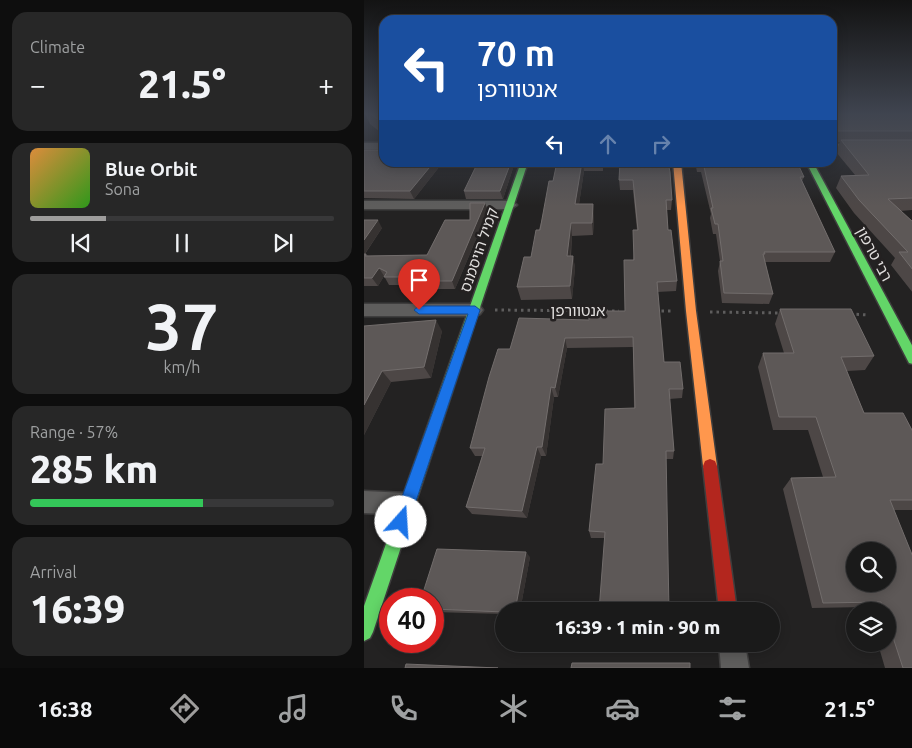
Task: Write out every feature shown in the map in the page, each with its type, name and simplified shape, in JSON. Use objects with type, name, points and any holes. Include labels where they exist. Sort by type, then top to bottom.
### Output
[{"type":"street","points":[[364,146],[379,146]]},
{"type":"street","points":[[837,147],[867,147]]},
{"type":"street","name":"קמיל הויסמנס","points":[[364,632],[523,167]]},
{"type":"street","points":[[677,167],[691,311],[727,602]]},
{"type":"street","name":"רבי טרפון","points":[[812,167],[912,360]]},
{"type":"street","points":[[364,205],[511,205]]},
{"type":"street","points":[[364,310],[475,310]]},
{"type":"street","points":[[364,502],[407,504]]},
{"type":"street","points":[[733,652],[735,668]]},
{"type":"path","name":"אנטוורפן","points":[[475,310],[622,311]]},
{"type":"path","points":[[652,311],[790,313]]},
{"type":"path","points":[[850,314],[889,315]]},
{"type":"building","points":[[844,144],[913,144],[913,198],[888,199],[913,222],[913,270],[899,252],[908,252],[859,200],[841,176],[869,175]]},
{"type":"building","points":[[364,150],[379,150],[379,167],[430,167],[410,191],[364,191]]},
{"type":"building","points":[[476,167],[509,167],[500,191],[464,191]]},
{"type":"building","points":[[556,167],[581,167],[575,204],[593,204],[592,223],[571,223],[567,256],[573,256],[570,286],[517,287],[524,257],[531,257],[536,230],[540,230],[549,181],[553,181]]},
{"type":"building","points":[[620,167],[669,167],[672,200],[666,200],[668,230],[671,230],[677,281],[657,282],[664,362],[680,362],[683,389],[669,389],[674,451],[666,451],[669,602],[600,602],[605,532],[589,531],[596,464],[603,464],[605,409],[635,408],[633,337],[565,338],[555,388],[551,387],[542,447],[537,447],[522,511],[466,507],[485,448],[470,448],[489,377],[498,349],[510,349],[519,318],[589,320],[589,311],[625,311],[624,260],[634,260],[633,230],[638,230],[633,180],[619,180]]},
{"type":"building","points":[[704,167],[799,167],[804,177],[800,177],[835,252],[764,252],[773,294],[724,293],[720,261],[723,261],[718,224],[715,224],[711,208],[713,208]]},
{"type":"building","points":[[470,203],[485,203],[452,281],[419,281],[421,277],[384,277],[387,272],[379,268],[372,278],[364,278],[364,254],[366,254],[365,256],[427,255],[445,220],[470,220]]},
{"type":"building","points":[[364,220],[378,220],[364,240]]},
{"type":"building","points":[[780,309],[851,309],[874,356],[841,357],[864,413],[903,413],[913,432],[913,500],[890,500],[913,557],[913,668],[903,668],[896,647],[896,602],[823,603],[791,478],[836,477],[816,417],[779,417],[763,353],[794,353]]},
{"type":"building","points":[[436,320],[424,367],[382,371],[364,405],[364,326]]},
{"type":"building","points":[[437,549],[526,552],[517,602],[495,602],[495,612],[444,609],[444,588],[425,588]]},
{"type":"building","points":[[572,663],[690,663],[690,668],[571,668]]},
{"type":"building","points":[[406,664],[498,668],[405,668]]},
{"type":"traffic: fast","points":[[364,632],[523,167]]},
{"type":"traffic: fast","points":[[812,167],[913,360]]},
{"type":"traffic: slow","points":[[677,167],[691,311],[710,466]]},
{"type":"traffic: jam","points":[[710,466],[727,602]]},
{"type":"route","points":[[401,522],[475,310],[419,310]]}]
